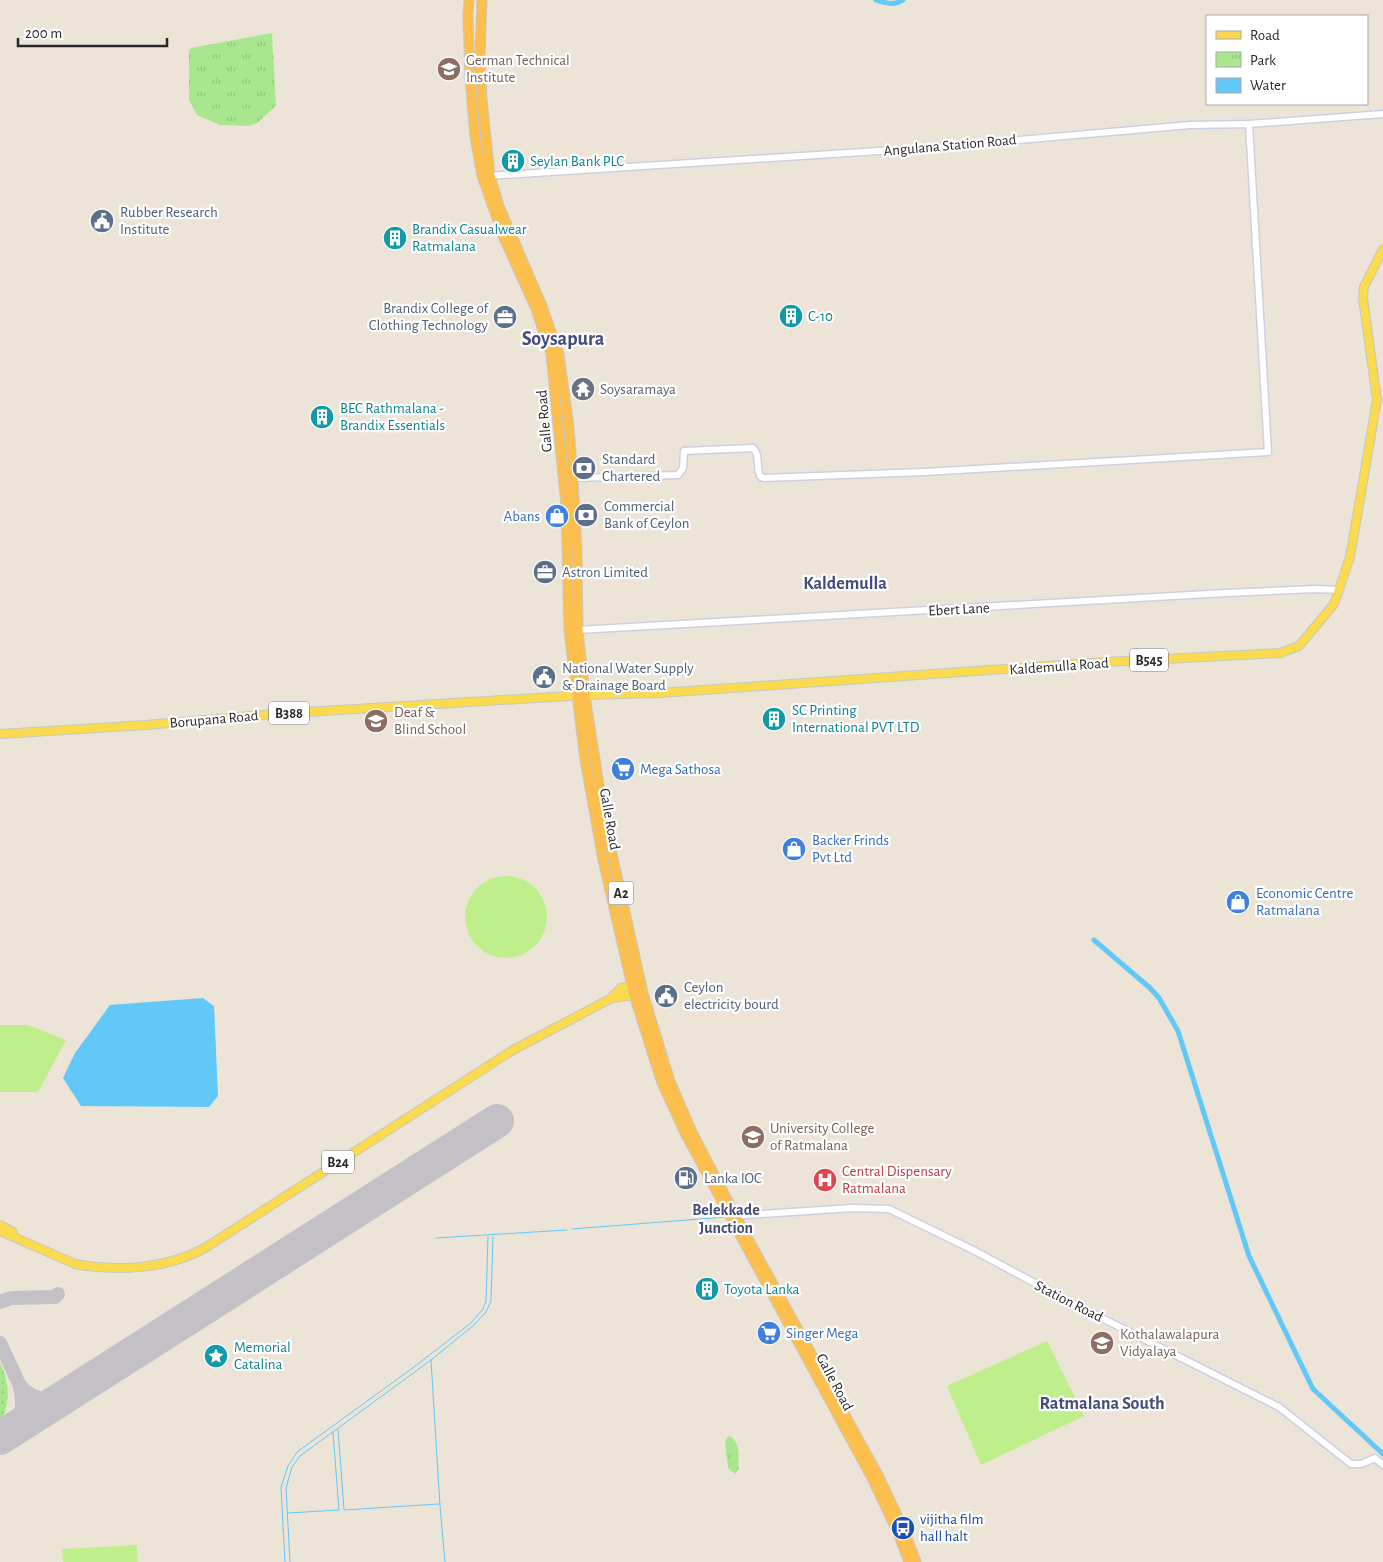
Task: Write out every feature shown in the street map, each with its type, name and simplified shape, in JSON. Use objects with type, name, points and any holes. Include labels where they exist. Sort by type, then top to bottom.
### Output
[{"type":"highway","name":"Galle Road","points":[[470,0],[468,16],[470,76],[475,138],[504,238],[536,309],[551,354],[566,505],[569,631],[637,990],[683,1112],[732,1216],[873,1480],[895,1526],[909,1562]]},
{"type":"highway","name":"Galle Road","points":[[482,0],[480,56],[486,176],[528,270],[556,342],[561,365],[573,478],[582,696]]},
{"type":"highway","name":"Galle Road","points":[[732,1216],[879,1477],[904,1530],[916,1562]]},
{"type":"main road","name":"Kaldemulla Road","points":[[582,696],[660,693],[1105,662],[1280,653],[1299,646],[1334,604],[1350,557],[1377,400],[1363,298],[1364,287],[1383,249]]},
{"type":"main road","name":"Borupana Road","points":[[0,734],[146,725],[274,714],[582,696]]},
{"type":"main road","name":"B24","points":[[0,1231],[75,1264],[105,1268],[167,1263],[189,1257],[513,1050],[610,999],[637,990]]},
{"type":"main road","name":"B24","points":[[0,1225],[52,1254]]},
{"type":"street","name":"Angulana Station Road","points":[[486,176],[926,148],[1190,125],[1249,124],[1383,114]]},
{"type":"street","points":[[573,478],[678,475],[683,468],[684,451],[753,448],[757,453],[758,472],[761,478],[924,472],[1268,452],[1249,124]]},
{"type":"street","name":"Ebert Lane","points":[[578,630],[1226,593],[1314,589],[1340,590]]},
{"type":"street","name":"Station Road","points":[[732,1216],[852,1208],[889,1209],[1280,1407],[1351,1464],[1361,1464],[1375,1458],[1383,1466]]},
{"type":"green space","points":[[272,33],[276,106],[257,123],[248,126],[220,125],[197,115],[189,100],[189,51],[191,48]]},
{"type":"green space","points":[[498,876],[514,876],[529,883],[540,894],[547,909],[544,933],[535,946],[514,958],[498,958],[483,951],[472,940],[465,925],[465,909],[472,894],[483,883]]},
{"type":"green space","points":[[0,1025],[28,1025],[66,1040],[38,1092],[0,1092]]},
{"type":"green space","points":[[1047,1341],[1084,1416],[981,1465],[947,1386]]},
{"type":"green space","points":[[0,1363],[8,1392],[6,1408],[0,1421]]},
{"type":"green space","points":[[729,1436],[733,1438],[738,1449],[739,1468],[735,1474],[728,1468],[725,1441]]},
{"type":"green space","points":[[137,1545],[138,1562],[63,1562],[62,1549]]},
{"type":"water","points":[[203,998],[214,1006],[218,1096],[209,1107],[81,1106],[63,1078],[75,1053],[110,1005]]},
{"type":"waterway","points":[[876,0],[886,3],[903,0]]},
{"type":"waterway","points":[[1094,940],[1150,988],[1159,998],[1178,1031],[1249,1256],[1313,1389],[1383,1454]]},
{"type":"waterway","points":[[572,1229],[726,1217]]},
{"type":"waterway","points":[[436,1238],[567,1230]]},
{"type":"waterway","points":[[285,1562],[281,1487],[288,1466],[297,1452],[471,1323],[483,1309],[486,1301],[488,1236]]},
{"type":"waterway","points":[[290,1562],[286,1488],[292,1467],[300,1456],[431,1360],[474,1325],[486,1312],[491,1301],[493,1236]]},
{"type":"waterway","points":[[431,1360],[445,1562]]},
{"type":"waterway","points":[[338,1429],[344,1510],[439,1504]]},
{"type":"waterway","points":[[288,1513],[339,1510],[333,1432]]},
{"type":"taxiway","points":[[0,1302],[11,1298],[55,1297],[58,1294]]},
{"type":"taxiway","points":[[0,1343],[20,1386],[31,1395],[37,1398],[48,1399],[68,1394]]},
{"type":"taxiway","points":[[5,1435],[21,1413],[20,1386]]},
{"type":"runway","points":[[0,1438],[497,1121]]},
{"type":"place","name":"German Technical Institute","points":[[449,69]]},
{"type":"place","name":"Seylan Bank PLC","points":[[513,161]]},
{"type":"place","name":"Rubber Research Institute","points":[[102,221]]},
{"type":"place","name":"Brandix Casualwear Ratmalana","points":[[395,238]]},
{"type":"place","name":"C-10","points":[[791,316]]},
{"type":"place","name":"Brandix College of Clothing Technology","points":[[505,317]]},
{"type":"place","name":"Soysaramaya","points":[[583,389]]},
{"type":"place","name":"BEC Rathmalana - Brandix Essentials","points":[[322,417]]},
{"type":"place","name":"Standard Chartered","points":[[584,468]]},
{"type":"place","name":"Commercial Bank of Ceylon","points":[[586,515]]},
{"type":"place","name":"Abans","points":[[557,516]]},
{"type":"place","name":"Astron Limited","points":[[545,572]]},
{"type":"place","name":"National Water Supply & Drainage Board","points":[[544,677]]},
{"type":"place","name":"SC Printing International PVT LTD","points":[[774,719]]},
{"type":"place","name":"Deaf & Blind School","points":[[376,721]]},
{"type":"place","name":"Mega Sathosa","points":[[623,769]]},
{"type":"place","name":"Backer Frinds Pvt Ltd","points":[[794,849]]},
{"type":"place","name":"Economic Centre Ratmalana","points":[[1238,902]]},
{"type":"place","name":"Ceylon electricity bourd","points":[[666,996]]},
{"type":"place","name":"University College of Ratmalana","points":[[753,1137]]},
{"type":"place","name":"Lanka IOC","points":[[686,1178]]},
{"type":"place","name":"Central Dispensary Ratmalana","points":[[825,1180]]},
{"type":"place","name":"Toyota Lanka","points":[[707,1289]]},
{"type":"place","name":"Singer Mega","points":[[769,1333]]},
{"type":"place","name":"Kothalawalapura Vidyalaya","points":[[1102,1343]]},
{"type":"place","name":"Memorial Catalina","points":[[216,1356]]},
{"type":"place","name":"vijitha film hall halt","points":[[903,1528]]},
{"type":"district","name":"Soysapura","points":[[563,338]]},
{"type":"district","name":"Kaldemulla","points":[[845,583]]},
{"type":"district","name":"Belekkade Junction","points":[[726,1218]]},
{"type":"district","name":"Ratmalana South","points":[[1102,1403]]}]
